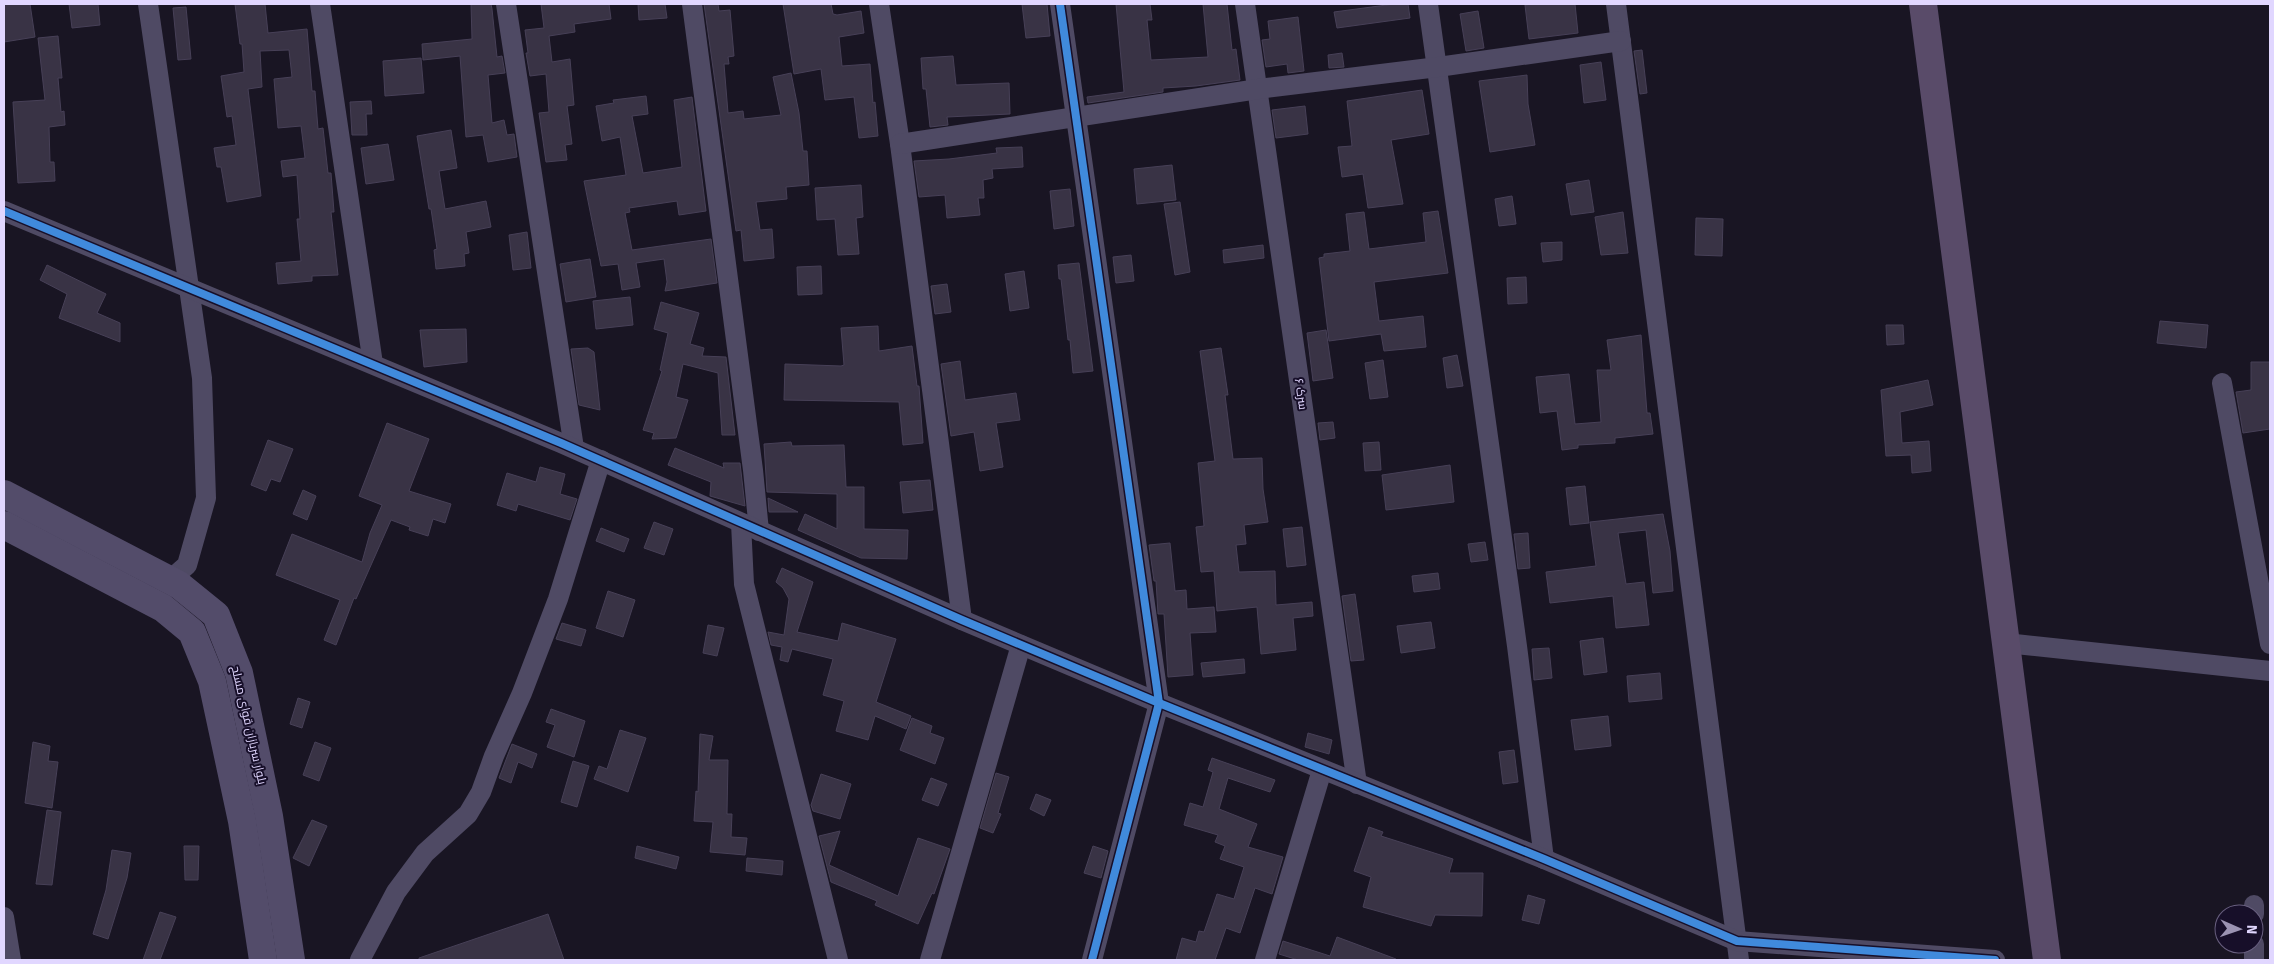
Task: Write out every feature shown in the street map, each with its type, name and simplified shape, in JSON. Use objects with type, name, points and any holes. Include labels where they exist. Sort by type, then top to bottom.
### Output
[{"type":"main road","points":[[1923,4],[2047,960]]},
{"type":"main road","name":"بلوار سربازان قوای مسلح","points":[[4,494],[179,585],[216,616],[239,673],[269,816],[291,960]]},
{"type":"main road","points":[[4,526],[163,608],[192,632],[212,681],[242,821],[263,960]]},
{"type":"street","points":[[148,4],[202,378],[206,498],[187,565],[170,580]]},
{"type":"street","points":[[320,4],[373,364]]},
{"type":"street","points":[[506,4],[574,448]]},
{"type":"street","points":[[692,4],[752,460],[750,527],[744,584],[838,960]]},
{"type":"street","points":[[880,4],[962,620]]},
{"type":"street","points":[[1060,4],[1159,703],[1092,960]]},
{"type":"street","name":"سرک ۶","points":[[1244,4],[1258,89],[1357,784]]},
{"type":"street","points":[[1428,4],[1517,646],[1544,858]]},
{"type":"street","points":[[1616,4],[1738,951]]},
{"type":"street","points":[[900,144],[1258,89],[1438,67],[1621,41]]},
{"type":"street","points":[[4,211],[574,448],[962,620],[1159,703],[1544,858],[1738,951],[1994,960]]},
{"type":"street","points":[[2222,383],[2270,644]]},
{"type":"street","points":[[360,960],[396,892],[425,853],[468,814],[481,792],[558,599],[601,460]]},
{"type":"street","points":[[2006,642],[2270,671]]},
{"type":"street","points":[[930,960],[1021,645]]},
{"type":"street","points":[[1265,960],[1322,770]]},
{"type":"street","points":[[4,917],[11,960]]},
{"type":"building","points":[[4,4],[30,4],[35,37],[4,42]]},
{"type":"building","points":[[69,4],[98,4],[100,25],[72,28]]},
{"type":"building","points":[[235,4],[265,4],[268,33],[307,29],[312,91],[315,91],[318,129],[323,128],[328,173],[331,173],[334,212],[331,212],[338,275],[312,276],[312,281],[278,284],[276,263],[301,261],[297,219],[300,219],[297,175],[283,177],[281,161],[305,158],[301,126],[278,128],[274,79],[292,77],[289,50],[260,51],[262,87],[248,89],[261,196],[227,202],[221,167],[217,167],[214,148],[236,145],[232,116],[227,117],[221,76],[244,72],[242,44],[240,44]]},
{"type":"building","points":[[471,4],[491,4],[497,57],[502,56],[505,73],[488,75],[492,123],[504,120],[507,135],[514,134],[517,157],[488,162],[483,135],[466,137],[460,56],[423,60],[422,44],[472,39]]},
{"type":"building","points":[[541,4],[609,4],[611,19],[574,24],[575,32],[549,36],[552,62],[570,59],[574,105],[567,106],[572,144],[565,145],[567,160],[546,162],[539,113],[549,112],[546,74],[530,76],[526,53],[528,53],[525,30],[544,28]]},
{"type":"building","points":[[638,4],[665,4],[667,18],[639,20]]},
{"type":"building","points":[[704,4],[718,4],[719,11],[730,10],[734,56],[728,57],[729,64],[724,64],[728,113],[743,111],[744,119],[781,115],[773,77],[791,73],[799,113],[803,151],[807,151],[809,185],[786,187],[787,199],[756,202],[760,230],[772,229],[774,258],[744,261],[741,230],[736,231]]},
{"type":"building","points":[[783,4],[831,4],[833,14],[837,15],[861,11],[864,33],[839,37],[842,66],[870,64],[878,136],[859,138],[854,97],[825,100],[821,69],[794,74]]},
{"type":"building","points":[[1022,4],[1047,4],[1050,36],[1026,38]]},
{"type":"building","points":[[1116,4],[1150,4],[1152,20],[1147,20],[1151,60],[1208,57],[1203,4],[1227,4],[1232,50],[1236,49],[1240,80],[1163,88],[1163,92],[1088,103],[1087,97],[1124,92]]},
{"type":"building","points":[[1394,4],[1408,4],[1410,18],[1337,28],[1334,12]]},
{"type":"building","points":[[1575,4],[1578,33],[1529,39],[1525,5]]},
{"type":"building","points":[[186,7],[191,59],[178,60],[173,8]]},
{"type":"building","points":[[1478,11],[1484,48],[1466,51],[1460,14]]},
{"type":"building","points":[[1298,17],[1304,71],[1288,73],[1287,64],[1266,67],[1262,40],[1270,39],[1268,21]]},
{"type":"building","points":[[58,36],[62,78],[58,78],[61,112],[64,111],[65,125],[49,127],[50,162],[54,162],[55,181],[18,183],[13,102],[45,100],[38,38]]},
{"type":"building","points":[[1642,50],[1647,93],[1640,94],[1634,51]]},
{"type":"building","points":[[1342,53],[1344,67],[1329,68],[1328,55]]},
{"type":"building","points":[[953,56],[956,85],[1009,83],[1010,114],[947,117],[948,125],[930,127],[926,89],[923,89],[921,58]]},
{"type":"building","points":[[421,58],[424,93],[385,96],[383,61]]},
{"type":"building","points":[[1601,62],[1606,100],[1584,103],[1580,65]]},
{"type":"building","points":[[1527,75],[1528,104],[1535,145],[1490,152],[1479,81]]},
{"type":"building","points":[[1422,90],[1429,134],[1391,140],[1403,204],[1368,208],[1363,174],[1342,177],[1338,147],[1352,146],[1347,101]]},
{"type":"building","points":[[646,96],[648,114],[632,116],[643,173],[682,167],[674,100],[692,97],[706,211],[679,215],[677,201],[629,208],[630,212],[625,213],[632,250],[711,239],[717,283],[665,291],[667,282],[664,259],[636,263],[640,287],[622,290],[618,264],[601,266],[584,181],[626,175],[620,137],[602,141],[596,106],[614,103],[613,100]]},
{"type":"building","points":[[371,101],[372,114],[366,114],[367,135],[352,135],[350,102]]},
{"type":"building","points":[[1305,106],[1308,134],[1276,138],[1272,110]]},
{"type":"building","points":[[451,130],[457,168],[439,171],[445,209],[486,201],[491,227],[466,232],[469,253],[464,254],[465,266],[436,269],[434,250],[437,249],[417,136]]},
{"type":"building","points":[[388,144],[394,180],[366,184],[361,148]]},
{"type":"building","points":[[1022,147],[1023,167],[992,169],[993,178],[983,180],[984,198],[978,198],[980,215],[947,218],[945,195],[919,197],[914,161],[997,153],[996,148]]},
{"type":"building","points":[[1172,165],[1176,200],[1137,204],[1134,169]]},
{"type":"building","points":[[1589,180],[1594,212],[1571,215],[1566,184]]},
{"type":"building","points":[[861,185],[863,217],[856,218],[859,254],[838,255],[835,219],[817,220],[815,188]]},
{"type":"building","points":[[1070,189],[1074,226],[1054,229],[1050,191]]},
{"type":"building","points":[[1512,196],[1516,224],[1499,226],[1495,199]]},
{"type":"building","points":[[1180,202],[1190,272],[1175,275],[1164,204]]},
{"type":"building","points":[[1438,211],[1448,273],[1374,282],[1379,321],[1423,316],[1426,347],[1384,351],[1381,334],[1329,341],[1319,258],[1324,257],[1324,254],[1350,251],[1346,214],[1364,212],[1369,249],[1426,242],[1423,213]]},
{"type":"building","points":[[1623,212],[1628,253],[1601,255],[1595,217]]},
{"type":"building","points":[[1696,218],[1723,219],[1722,256],[1695,255]]},
{"type":"building","points":[[527,232],[531,268],[513,270],[509,235]]},
{"type":"building","points":[[1562,242],[1562,260],[1543,262],[1541,243]]},
{"type":"building","points":[[1263,245],[1264,258],[1224,263],[1223,250]]},
{"type":"building","points":[[1131,255],[1134,281],[1116,283],[1113,257]]},
{"type":"building","points":[[590,259],[596,297],[566,302],[560,264]]},
{"type":"building","points":[[1079,263],[1093,371],[1073,373],[1070,340],[1068,340],[1058,265]]},
{"type":"building","points":[[47,265],[106,294],[97,313],[120,323],[120,342],[59,318],[67,294],[40,280]]},
{"type":"building","points":[[821,266],[822,294],[798,295],[797,267]]},
{"type":"building","points":[[1024,271],[1029,308],[1010,311],[1005,274]]},
{"type":"building","points":[[1526,277],[1527,303],[1508,304],[1507,278]]},
{"type":"building","points":[[947,284],[951,312],[935,314],[931,286]]},
{"type":"building","points":[[630,297],[633,325],[596,329],[593,301]]},
{"type":"building","points":[[661,302],[699,313],[690,344],[704,348],[702,356],[726,357],[735,435],[722,435],[718,373],[683,364],[676,397],[688,400],[676,438],[652,439],[654,433],[643,430],[662,371],[660,370],[668,333],[654,329]]},
{"type":"building","points":[[2160,321],[2208,325],[2206,348],[2157,343]]},
{"type":"building","points":[[1886,325],[1903,325],[1904,344],[1887,345]]},
{"type":"building","points":[[878,326],[879,351],[912,346],[917,386],[919,386],[923,443],[903,445],[899,402],[784,400],[785,364],[844,365],[841,328]]},
{"type":"building","points":[[466,329],[467,362],[424,367],[420,330]]},
{"type":"building","points":[[1326,330],[1333,378],[1313,381],[1307,333]]},
{"type":"building","points":[[1641,335],[1647,413],[1650,413],[1653,434],[1615,438],[1615,443],[1578,445],[1578,448],[1562,450],[1557,411],[1540,413],[1536,377],[1569,374],[1575,424],[1601,422],[1597,370],[1611,370],[1607,340]]},
{"type":"building","points":[[588,348],[594,352],[600,410],[579,405],[571,349]]},
{"type":"building","points":[[1221,348],[1228,395],[1225,395],[1233,459],[1262,458],[1263,489],[1268,522],[1244,525],[1246,544],[1236,545],[1239,572],[1275,571],[1276,605],[1312,602],[1313,616],[1293,618],[1296,650],[1261,654],[1257,607],[1217,611],[1214,571],[1201,572],[1196,527],[1204,526],[1198,463],[1215,461],[1200,351]]},
{"type":"building","points":[[1457,355],[1463,386],[1447,388],[1443,358]]},
{"type":"building","points":[[1383,360],[1388,397],[1370,399],[1365,363]]},
{"type":"building","points":[[960,361],[965,400],[1016,393],[1020,420],[996,423],[1003,467],[980,471],[974,432],[951,436],[941,364]]},
{"type":"building","points":[[2251,362],[2270,362],[2270,429],[2243,433],[2236,392],[2251,390]]},
{"type":"building","points":[[1928,380],[1933,405],[1900,412],[1902,443],[1929,441],[1931,471],[1912,473],[1911,455],[1886,456],[1881,390]]},
{"type":"building","points":[[1333,422],[1335,438],[1320,440],[1318,423]]},
{"type":"building","points":[[387,423],[429,439],[409,491],[451,504],[445,523],[433,519],[428,536],[409,530],[410,527],[391,520],[356,599],[354,598],[336,645],[324,640],[340,600],[276,575],[292,534],[362,562],[370,533],[382,505],[359,496]]},
{"type":"building","points":[[268,440],[293,449],[280,482],[271,479],[266,491],[251,485]]},
{"type":"building","points":[[791,442],[792,446],[844,445],[846,487],[864,487],[864,529],[908,530],[907,559],[861,558],[798,530],[805,514],[837,529],[837,494],[767,492],[764,444]]},
{"type":"building","points":[[1379,442],[1381,470],[1365,471],[1363,443]]},
{"type":"building","points":[[675,448],[724,468],[723,463],[740,463],[745,506],[710,496],[711,482],[668,465]]},
{"type":"building","points":[[1450,465],[1454,502],[1386,510],[1382,475]]},
{"type":"building","points":[[540,467],[565,474],[560,494],[577,499],[570,520],[518,504],[516,511],[497,505],[507,473],[536,482]]},
{"type":"building","points":[[930,480],[933,510],[903,513],[900,482]]},
{"type":"building","points":[[1585,486],[1589,523],[1570,525],[1566,488]]},
{"type":"building","points":[[303,490],[316,496],[307,520],[293,514]]},
{"type":"building","points":[[768,498],[798,512],[769,512]]},
{"type":"building","points":[[1663,514],[1670,551],[1673,591],[1653,593],[1646,530],[1618,533],[1626,584],[1644,582],[1649,625],[1616,628],[1613,596],[1550,603],[1546,572],[1596,566],[1590,522]]},
{"type":"building","points":[[654,522],[673,529],[664,555],[644,548]]},
{"type":"building","points":[[1302,527],[1306,565],[1287,567],[1283,529]]},
{"type":"building","points":[[601,528],[629,539],[624,552],[596,541]]},
{"type":"building","points":[[1528,533],[1530,568],[1518,569],[1514,534]]},
{"type":"building","points":[[1485,542],[1488,560],[1471,562],[1468,544]]},
{"type":"building","points":[[1170,543],[1175,591],[1186,590],[1187,609],[1214,607],[1216,632],[1190,633],[1193,675],[1168,677],[1164,614],[1158,614],[1156,581],[1154,581],[1149,545]]},
{"type":"building","points":[[782,568],[813,582],[797,632],[838,641],[842,623],[896,639],[876,702],[911,716],[906,729],[875,716],[868,740],[836,731],[844,701],[823,695],[833,659],[792,649],[788,662],[780,660],[782,647],[771,645],[768,632],[784,635],[789,599],[783,588],[776,582]]},
{"type":"building","points":[[1438,573],[1440,589],[1414,592],[1412,576]]},
{"type":"building","points":[[608,591],[635,600],[623,637],[596,628]]},
{"type":"building","points":[[1355,594],[1364,660],[1351,661],[1342,596]]},
{"type":"building","points":[[1431,622],[1435,648],[1401,653],[1397,626]]},
{"type":"building","points":[[562,623],[586,630],[581,646],[556,639]]},
{"type":"building","points":[[708,625],[724,628],[717,656],[703,653]]},
{"type":"building","points":[[1603,638],[1607,672],[1584,675],[1580,641]]},
{"type":"building","points":[[1549,648],[1552,678],[1534,680],[1532,649]]},
{"type":"building","points":[[1244,659],[1245,673],[1203,677],[1201,663]]},
{"type":"building","points":[[1660,673],[1662,699],[1629,702],[1627,676]]},
{"type":"building","points":[[298,698],[310,702],[302,728],[290,724]]},
{"type":"building","points":[[551,709],[585,721],[574,757],[547,747],[555,725],[546,722]]},
{"type":"building","points":[[1608,716],[1611,746],[1575,750],[1571,720]]},
{"type":"building","points":[[912,718],[932,726],[930,733],[944,738],[935,764],[900,750]]},
{"type":"building","points":[[620,730],[646,738],[628,792],[594,779],[599,766],[607,769]]},
{"type":"building","points":[[1308,733],[1332,740],[1329,754],[1305,747]]},
{"type":"building","points":[[700,734],[713,736],[709,760],[728,760],[727,814],[732,814],[731,837],[747,838],[745,855],[710,852],[713,822],[694,821],[696,791],[698,792]]},
{"type":"building","points":[[33,742],[50,746],[48,761],[58,762],[52,808],[25,803]]},
{"type":"building","points":[[315,742],[331,748],[319,781],[303,775]]},
{"type":"building","points":[[512,744],[537,754],[532,768],[518,762],[511,783],[499,778]]},
{"type":"building","points":[[1514,750],[1518,782],[1503,784],[1499,752]]},
{"type":"building","points":[[1212,758],[1275,780],[1270,792],[1228,778],[1219,809],[1257,824],[1248,847],[1283,857],[1272,894],[1255,888],[1240,933],[1226,928],[1215,960],[1176,960],[1182,938],[1196,942],[1199,931],[1204,932],[1217,894],[1234,899],[1244,867],[1220,859],[1225,846],[1215,842],[1218,835],[1184,825],[1190,803],[1203,807],[1213,772],[1208,770]]},
{"type":"building","points":[[573,761],[589,766],[577,807],[561,802]]},
{"type":"building","points":[[996,773],[1009,777],[998,813],[1001,814],[993,833],[980,828]]},
{"type":"building","points":[[821,774],[851,784],[840,819],[813,811],[811,805]]},
{"type":"building","points":[[931,778],[947,784],[938,806],[922,800]]},
{"type":"building","points":[[1036,794],[1051,800],[1044,816],[1030,809]]},
{"type":"building","points":[[47,810],[61,812],[52,885],[36,884]]},
{"type":"building","points":[[312,820],[327,826],[309,866],[293,858]]},
{"type":"building","points":[[1369,827],[1383,832],[1381,836],[1453,859],[1449,873],[1483,873],[1482,916],[1435,915],[1431,926],[1363,907],[1371,877],[1354,871]]},
{"type":"building","points":[[840,831],[829,865],[898,896],[918,838],[950,849],[934,894],[932,893],[918,924],[875,905],[877,901],[831,882],[819,836]]},
{"type":"building","points":[[184,846],[199,846],[198,880],[185,880]]},
{"type":"building","points":[[637,846],[679,857],[676,869],[635,858]]},
{"type":"building","points":[[1093,846],[1108,851],[1101,878],[1084,873]]},
{"type":"building","points":[[112,850],[131,853],[127,878],[108,939],[93,934],[106,890]]},
{"type":"building","points":[[747,858],[783,861],[782,875],[746,871]]},
{"type":"building","points":[[1528,895],[1545,900],[1539,924],[1522,920]]},
{"type":"building","points":[[160,912],[176,917],[160,960],[143,960]]},
{"type":"building","points":[[548,914],[564,960],[419,960],[419,958]]},
{"type":"building","points":[[1337,937],[1396,960],[1298,960],[1279,954],[1283,941],[1330,956]]},
{"type":"cycle path","points":[[1060,4],[1159,703],[1092,960]]},
{"type":"cycle path","points":[[4,211],[561,443],[962,620],[1159,703],[1544,859],[1737,941],[1995,960]]}]
